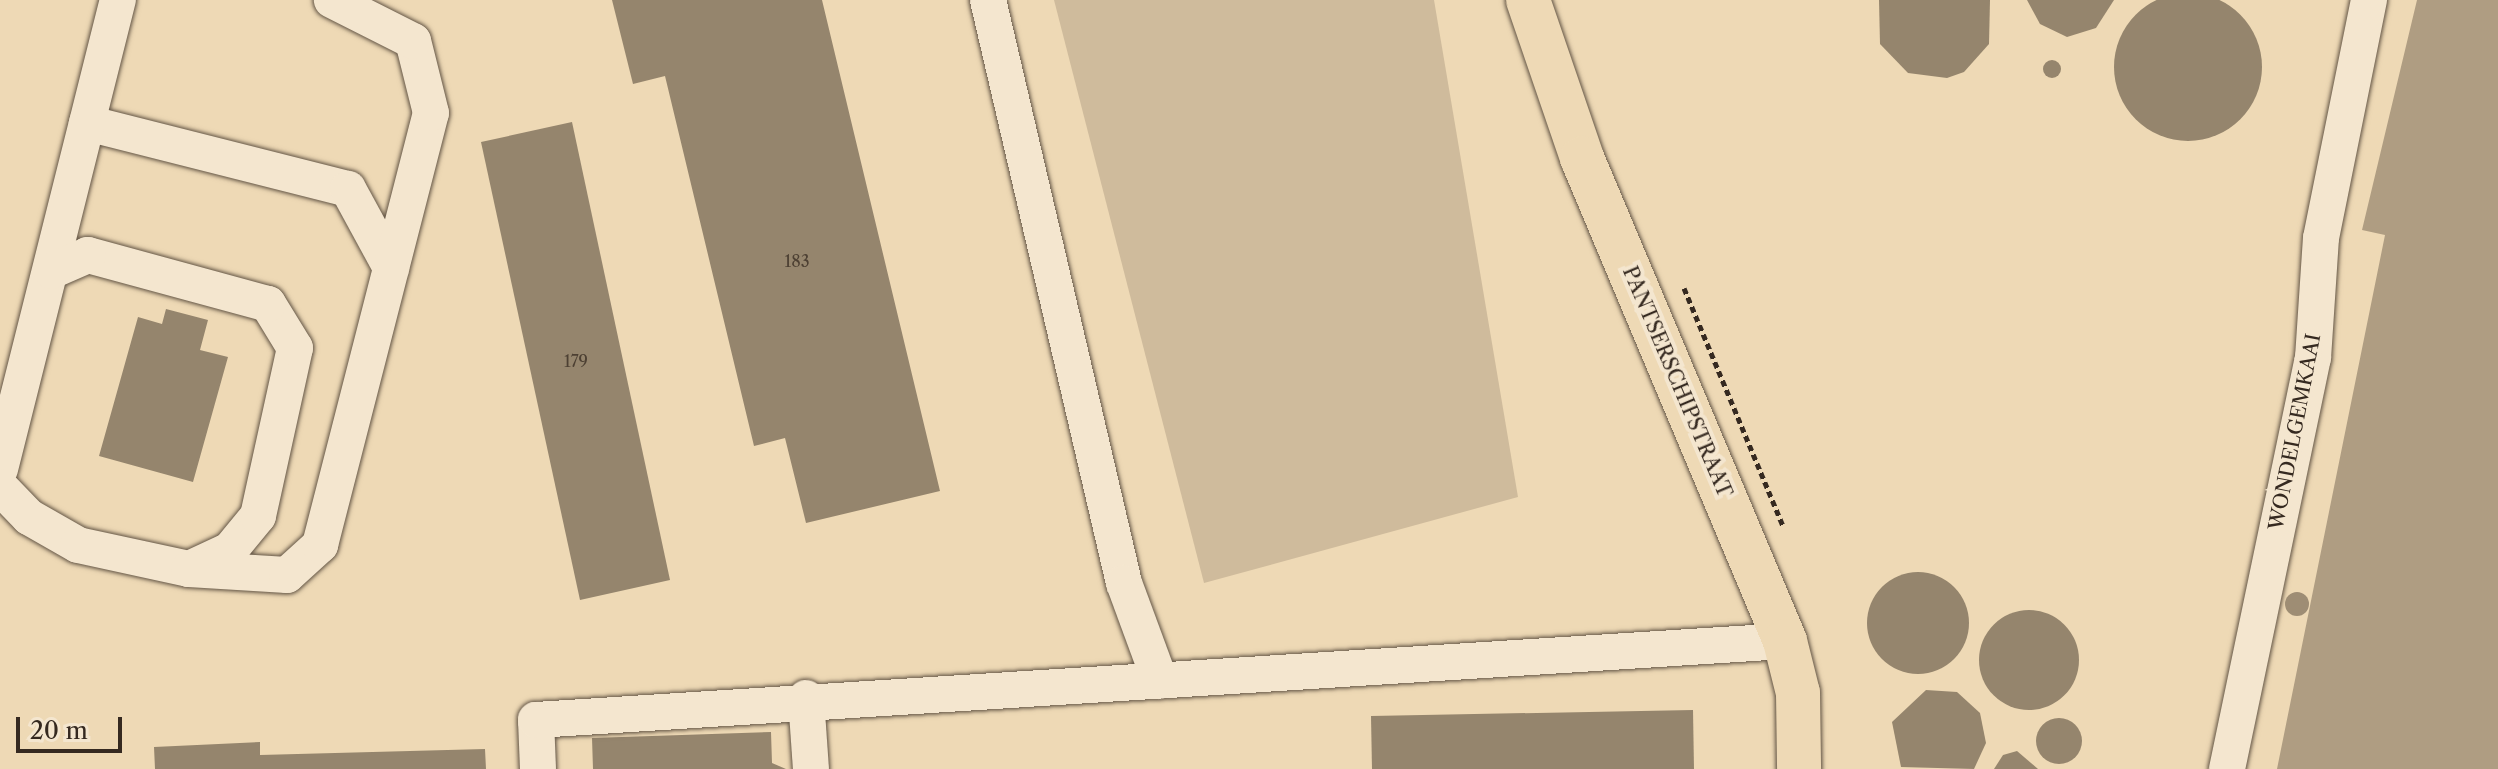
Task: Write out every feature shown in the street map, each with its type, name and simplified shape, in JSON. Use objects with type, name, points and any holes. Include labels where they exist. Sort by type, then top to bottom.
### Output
[{"type":"main road","name":"PANTSERSCHIPSTRAAT","points":[[1528,0],[1582,158],[1785,641],[1798,693],[1799,769]]},
{"type":"street","points":[[0,469],[118,0]]},
{"type":"street","points":[[0,487],[29,517],[78,545],[189,569],[287,575],[320,545],[431,113],[413,41],[332,0]]},
{"type":"street","points":[[988,0],[1124,583],[1160,681]]},
{"type":"street","name":"WONDELGEMKAAI","points":[[2227,769],[2313,358],[2321,238],[2369,0]]},
{"type":"street","points":[[87,123],[348,189],[391,268]]},
{"type":"street","points":[[51,271],[88,255],[268,304],[295,348],[258,516],[230,550],[189,569]]},
{"type":"street","points":[[538,769],[536,720],[806,698],[1160,681],[1785,641]]},
{"type":"street","points":[[806,698],[811,769]]},
{"type":"shaded area","points":[[1054,0],[1434,0],[1518,497],[1204,583]]},
{"type":"shaded area","points":[[2417,0],[2498,0],[2498,769],[2277,769],[2385,235],[2362,230]]},
{"type":"building","points":[[2188,-7],[2216,-1],[2240,15],[2256,39],[2262,67],[2256,95],[2240,119],[2216,135],[2188,141],[2160,135],[2136,119],[2120,95],[2114,67],[2120,39],[2136,15],[2160,-1]]},
{"type":"building","points":[[612,0],[822,0],[940,491],[806,523],[785,438],[754,446],[665,76],[633,84]]},
{"type":"building","points":[[1879,0],[1990,0],[1989,44],[1964,72],[1947,78],[1908,73],[1880,44]]},
{"type":"building","points":[[2027,0],[2114,0],[2096,28],[2067,37],[2040,24]]},
{"type":"building","points":[[2052,60],[2061,69],[2052,78],[2043,69]]},
{"type":"building","points":[[572,122],[670,580],[580,600],[481,142]]},
{"type":"building","points":[[166,309],[208,320],[200,350],[228,357],[193,482],[99,456],[138,317],[162,324]]},
{"type":"building","points":[[1918,572],[1937,576],[1954,587],[1965,604],[1969,623],[1965,642],[1954,659],[1937,670],[1918,674],[1899,670],[1882,659],[1871,642],[1867,623],[1871,604],[1882,587],[1899,576]]},
{"type":"building","points":[[2029,610],[2048,614],[2065,624],[2075,641],[2079,660],[2075,679],[2065,696],[2048,706],[2029,710],[2010,706],[1993,696],[1983,679],[1979,660],[1983,641],[1993,624],[2010,614]]},
{"type":"building","points":[[1926,690],[1957,692],[1980,713],[1986,743],[1974,769],[1901,767],[1892,722]]},
{"type":"building","points":[[1693,710],[1694,769],[1372,769],[1371,716]]},
{"type":"building","points":[[2059,718],[2075,725],[2082,741],[2075,757],[2059,764],[2043,757],[2036,741],[2043,725]]},
{"type":"building","points":[[771,732],[772,763],[786,769],[593,769],[592,738]]},
{"type":"building","points":[[260,742],[260,755],[485,749],[486,769],[155,769],[154,747]]},
{"type":"building","points":[[2017,751],[2038,769],[1994,769],[2003,755]]}]
